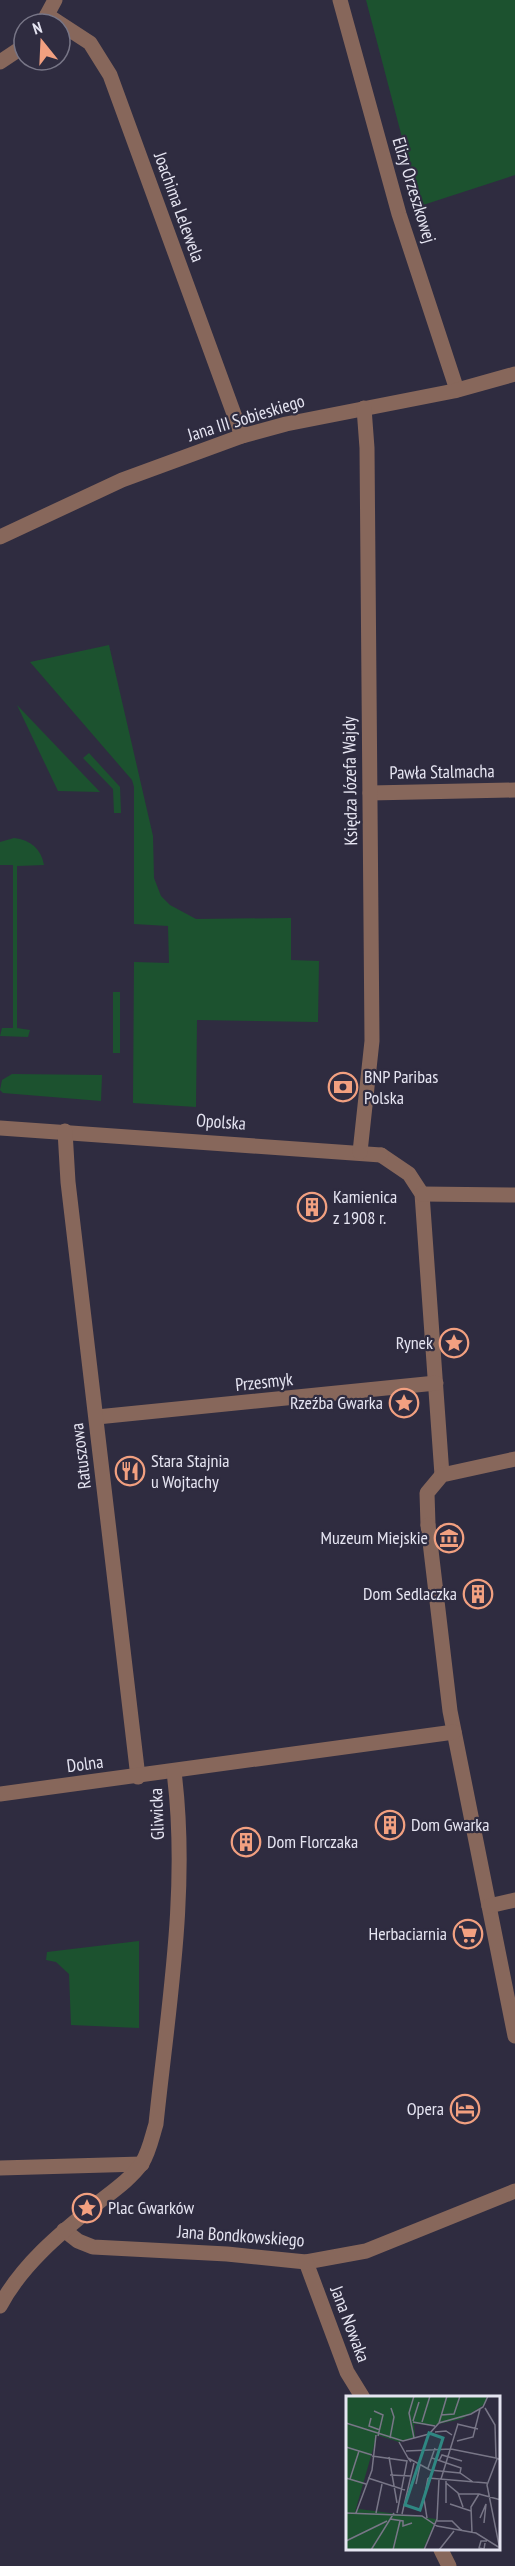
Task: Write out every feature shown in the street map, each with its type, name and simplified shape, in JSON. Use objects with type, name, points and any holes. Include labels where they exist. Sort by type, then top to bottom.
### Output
[{"type":"street","name":"Elizy Orzeszkowej","points":[[340,0],[399,214],[457,390]]},
{"type":"street","name":"Joachima Lelewela","points":[[72,34],[90,43],[110,75],[242,436]]},
{"type":"street","name":"Jana III Sobieskiego","points":[[0,537],[122,480],[242,436],[286,424],[457,390],[515,374]]},
{"type":"street","name":"Księdza Józefa Wajdy","points":[[360,1152],[372,1041],[367,448],[364,408]]},
{"type":"street","name":"Pawła Stalmacha","points":[[370,793],[515,790]]},
{"type":"street","name":"Opolska","points":[[0,1128],[381,1155],[410,1174],[422,1194]]},
{"type":"street","name":"Ratuszowa","points":[[66,1131],[68,1182],[138,1777]]},
{"type":"street","points":[[442,1475],[422,1194],[515,1195]]},
{"type":"street","name":"Przesmyk","points":[[97,1417],[436,1383]]},
{"type":"street","points":[[515,1459],[442,1475],[427,1493],[428,1525],[454,1732],[515,2036]]},
{"type":"street","name":"Gliwicka","points":[[141,2164],[156,2124],[177,1932],[178,1803],[174,1772],[454,1732]]},
{"type":"street","name":"Dolna","points":[[0,1794],[174,1772]]},
{"type":"street","points":[[489,1906],[515,1900]]},
{"type":"street","points":[[0,2168],[141,2164]]},
{"type":"street","points":[[0,2306],[23,2272],[64,2230],[141,2164]]},
{"type":"street","name":"Jana Bondkowskiego","points":[[64,2230],[78,2241],[93,2247],[207,2253],[306,2262],[366,2251],[515,2191]]},
{"type":"street","name":"Jana Nowaka","points":[[306,2262],[347,2372],[362,2396]]},
{"type":"street","points":[[442,2551],[449,2566]]},
{"type":"green space","points":[[366,0],[515,0],[515,175],[420,206]]},
{"type":"green space","points":[[109,645],[153,836],[154,878],[161,896],[170,905],[196,919],[291,918],[291,960],[319,961],[318,1022],[197,1020],[196,1107],[133,1103],[134,962],[169,963],[168,926],[134,924],[134,787],[132,780],[30,662]]},
{"type":"green space","points":[[17,705],[100,792],[58,791]]},
{"type":"green space","points":[[89,753],[120,787],[121,813],[114,813],[113,789],[83,758]]},
{"type":"green space","points":[[14,838],[34,846],[44,865],[17,866],[17,1028],[30,1030],[28,1037],[0,1036],[2,1028],[13,1028],[13,865],[0,865],[0,842]]},
{"type":"green space","points":[[113,992],[120,992],[120,1053],[113,1053]]},
{"type":"green space","points":[[12,1074],[102,1075],[101,1101],[3,1093],[0,1090],[2,1080]]},
{"type":"green space","points":[[139,1941],[139,2028],[71,2025],[69,1974],[56,1962],[46,1960],[47,1952]]},
{"type":"place","name":"BNP Paribas Polska","points":[[343,1087]]},
{"type":"place","name":"Kamienica z 1908 r.","points":[[312,1207]]},
{"type":"place","name":"Rynek","points":[[454,1343]]},
{"type":"place","name":"Rzeźba Gwarka","points":[[404,1403]]},
{"type":"place","name":"Stara Stajnia u Wojtachy","points":[[130,1471]]},
{"type":"place","name":"Muzeum Miejskie","points":[[449,1538]]},
{"type":"place","name":"Dom Sedlaczka","points":[[478,1594]]},
{"type":"place","name":"Dom Gwarka","points":[[390,1825]]},
{"type":"place","name":"Dom Florczaka","points":[[246,1842]]},
{"type":"place","name":"Herbaciarnia","points":[[468,1934]]},
{"type":"place","name":"Opera","points":[[465,2109]]},
{"type":"place","name":"Plac Gwarków","points":[[87,2208]]}]
